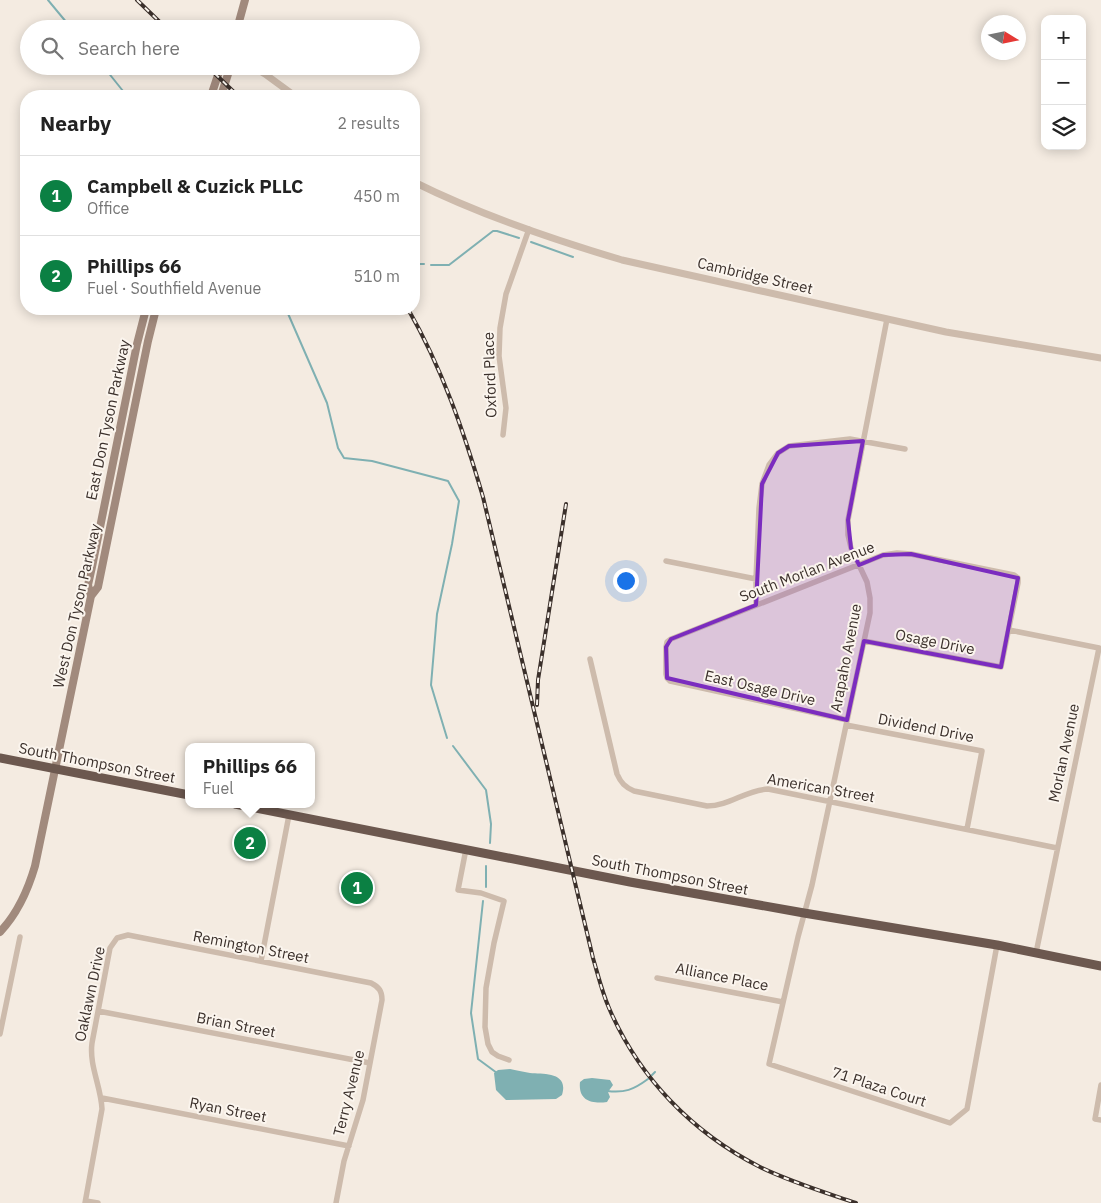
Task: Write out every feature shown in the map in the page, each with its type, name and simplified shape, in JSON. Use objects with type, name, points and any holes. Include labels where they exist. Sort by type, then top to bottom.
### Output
[{"type":"highway","name":"South Thompson Street","points":[[0,758],[185,794]]},
{"type":"highway","name":"South Thompson Street","points":[[255,808],[804,914],[997,945],[1101,966]]},
{"type":"main road","points":[[239,20],[245,0]]},
{"type":"main road","points":[[213,90],[218,75]]},
{"type":"main road","points":[[223,90],[227,75]]},
{"type":"main road","name":"East Don Tyson Parkway","points":[[91,596],[88,585],[144,315]]},
{"type":"main road","name":"West Don Tyson Parkway","points":[[0,932],[18,910],[36,866],[91,596],[98,587],[154,315]]},
{"type":"street","points":[[266,75],[287,90]]},
{"type":"street","name":"Cambridge Street","points":[[420,185],[449,199],[529,229],[622,260],[946,332],[1101,358]]},
{"type":"street","name":"Oxford Place","points":[[503,435],[506,408],[500,356],[501,319],[506,294],[529,229]]},
{"type":"street","name":"Arapaho Avenue","points":[[804,914],[831,802],[870,613],[867,582],[851,548],[848,520],[887,319]]},
{"type":"street","points":[[756,605],[759,508],[762,484],[769,466],[778,453],[789,446],[850,439],[905,449]]},
{"type":"street","name":"South Morlan Avenue","points":[[667,678],[666,647],[671,639],[883,555],[897,553],[911,554],[1014,575],[1018,578],[1018,582],[1009,630]]},
{"type":"street","points":[[666,562],[756,580]]},
{"type":"street","name":"Osage Drive","points":[[864,640],[1001,668],[1009,630]]},
{"type":"street","name":"Morlan Avenue","points":[[1009,630],[1099,648],[1036,954]]},
{"type":"street","name":"American Street","points":[[590,660],[617,774],[626,788],[707,806],[716,806],[750,792],[768,789],[1058,848]]},
{"type":"street","name":"East Osage Drive","points":[[667,678],[847,723]]},
{"type":"street","name":"Dividend Drive","points":[[847,723],[982,752],[967,829]]},
{"type":"street","points":[[261,961],[289,815]]},
{"type":"street","points":[[466,849],[458,890],[481,893],[504,901],[486,988],[486,1027],[488,1044],[492,1052],[509,1060]]},
{"type":"street","name":"71 Plaza Court","points":[[804,914],[769,1064],[950,1123],[966,1109],[997,945]]},
{"type":"street","name":"Remington Street","points":[[117,938],[128,935],[371,983],[380,988]]},
{"type":"street","points":[[0,1034],[20,937]]},
{"type":"street","name":"Oaklawn Drive","points":[[85,1202],[102,1119],[102,1098],[91,1052],[110,948],[117,938]]},
{"type":"street","name":"Alliance Place","points":[[657,978],[783,1002]]},
{"type":"street","name":"Terry Avenue","points":[[336,1203],[344,1161],[363,1100],[382,1000],[380,988]]},
{"type":"street","name":"Brian Street","points":[[98,1011],[370,1063]]},
{"type":"street","points":[[1098,1120],[1101,1085]]},
{"type":"street","name":"Ryan Street","points":[[102,1098],[349,1146]]},
{"type":"street","points":[[85,1202],[98,1203]]},
{"type":"highlighted area","points":[[863,441],[848,520],[851,548],[859,565],[883,555],[911,554],[1018,578],[1001,667],[864,641],[847,720],[667,678],[666,647],[671,639],[756,605],[762,484],[778,453],[789,446]]},
{"type":"water","points":[[510,1069],[548,1074],[559,1078],[563,1087],[562,1095],[556,1099],[506,1100],[496,1090],[494,1073],[498,1070]]},
{"type":"water","points":[[584,1079],[610,1080],[613,1085],[608,1092],[610,1097],[607,1102],[591,1102],[581,1093],[580,1082]]},
{"type":"waterway","points":[[48,0],[65,20]]},
{"type":"waterway","points":[[110,75],[122,90]]},
{"type":"waterway","points":[[431,265],[449,265],[493,231],[519,238]]},
{"type":"waterway","points":[[531,242],[573,257]]},
{"type":"waterway","points":[[289,315],[327,403],[338,448],[344,458],[372,461],[448,481],[459,501],[437,614],[431,685],[447,738]]},
{"type":"waterway","points":[[453,746],[486,790],[491,824],[490,843]]},
{"type":"waterway","points":[[486,866],[486,887]]},
{"type":"waterway","points":[[483,901],[471,1013],[478,1059],[497,1073]]},
{"type":"waterway","points":[[652,1075],[655,1072]]},
{"type":"waterway","points":[[607,1091],[619,1092],[629,1090],[648,1079]]},
{"type":"railway","points":[[137,0],[158,20]]},
{"type":"railway","points":[[216,75],[232,90]]},
{"type":"railway","points":[[411,315],[442,377],[468,448],[483,497],[593,958],[600,983],[621,1034],[652,1080],[671,1101],[712,1138],[760,1167],[856,1203]]},
{"type":"railway","points":[[537,705],[538,680],[566,504]]},
{"type":"place","name":"Phillips 66","points":[[250,843]]},
{"type":"place","name":"Campbell & Cuzick PLLC","points":[[357,888]]}]
